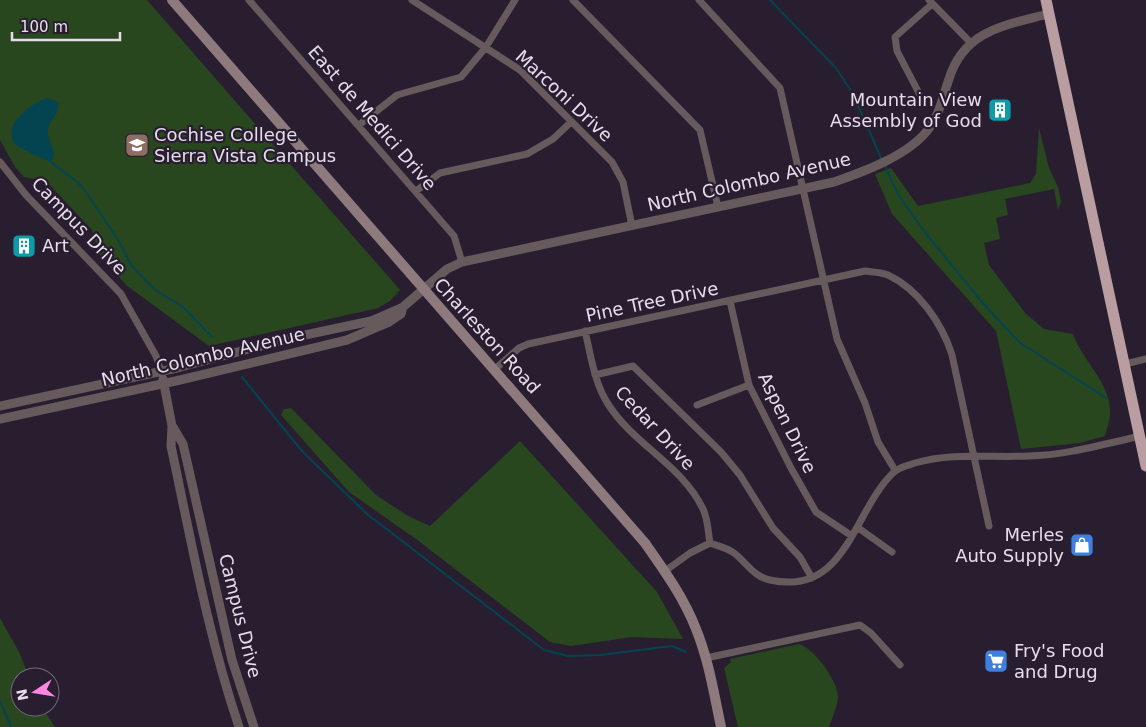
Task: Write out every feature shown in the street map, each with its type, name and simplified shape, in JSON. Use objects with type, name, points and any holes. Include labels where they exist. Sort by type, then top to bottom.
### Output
[{"type":"highway","points":[[1046,0],[1146,466]]},
{"type":"main road","name":"Charleston Road","points":[[177,2],[645,543],[665,571],[689,613],[706,658],[721,727]]},
{"type":"street","name":"East de Medici Drive","points":[[249,0],[454,236],[462,262]]},
{"type":"street","name":"Marconi Drive","points":[[412,0],[520,70],[612,162],[619,172],[632,226]]},
{"type":"street","points":[[359,125],[397,94],[460,77],[486,48],[514,0]]},
{"type":"street","points":[[573,0],[700,130],[718,207]]},
{"type":"street","points":[[699,0],[780,88],[822,280],[837,339],[865,403],[878,442],[895,470]]},
{"type":"street","points":[[920,95],[897,51],[895,37],[930,2],[970,42],[1004,26],[1048,14]]},
{"type":"street","name":"North Colombo Avenue","points":[[0,406],[161,371],[291,338],[364,323],[403,307],[447,269],[462,262],[834,182],[864,171],[912,144],[927,132],[938,114],[951,72],[970,42]]},
{"type":"street","points":[[416,191],[440,173],[527,154],[548,143],[571,122]]},
{"type":"street","name":"Campus Drive","points":[[0,162],[26,195],[121,294],[156,356],[164,384],[172,426],[171,446],[203,598],[226,689],[239,727]]},
{"type":"street","name":"Pine Tree Drive","points":[[495,369],[519,348],[528,344],[865,271],[886,274],[902,283],[934,316],[946,335],[973,455]]},
{"type":"street","name":"Aspen Drive","points":[[730,301],[749,385],[816,512],[852,536]]},
{"type":"street","name":"North Colombo Avenue","points":[[0,419],[164,384],[347,340],[389,322],[401,314],[403,307]]},
{"type":"street","name":"Cedar Drive","points":[[585,331],[600,391],[609,406],[643,443],[678,474],[696,497],[704,511],[710,543]]},
{"type":"street","points":[[1125,364],[1146,359]]},
{"type":"street","points":[[595,376],[633,366],[734,467],[772,528],[800,558],[812,578]]},
{"type":"street","points":[[697,405],[749,385]]},
{"type":"street","name":"Campus Drive","points":[[172,426],[183,444],[232,660],[254,727]]},
{"type":"street","points":[[665,571],[690,553],[710,543],[734,553],[756,574],[770,580],[791,582],[812,578],[832,565],[895,470],[917,463],[973,455],[1029,456],[1078,450],[1141,436]]},
{"type":"street","points":[[973,455],[989,526]]},
{"type":"street","points":[[857,527],[892,552]]},
{"type":"street","points":[[706,658],[860,626],[871,632],[900,665]]},
{"type":"green space","name":"Cochise College Sierra Vista Campus","points":[[0,0],[147,0],[400,290],[390,301],[378,308],[209,346],[126,285],[99,254],[92,230],[46,181],[24,177],[15,167],[0,140]]},
{"type":"green space","points":[[1039,128],[1049,168],[1058,187],[1061,202],[1058,210],[1054,189],[1005,199],[1008,215],[996,218],[1000,239],[984,243],[989,265],[1026,314],[1044,329],[1073,334],[1082,353],[1105,389],[1110,412],[1105,436],[1080,443],[1021,449],[996,331],[892,214],[875,174],[891,168],[918,206],[1030,183],[1036,174]]},
{"type":"green space","points":[[291,408],[376,495],[408,516],[430,526],[520,441],[657,592],[683,639],[632,637],[571,646],[550,642],[416,539],[349,492],[281,415],[284,409]]},
{"type":"green space","points":[[0,618],[25,667],[10,667],[10,717],[48,717],[55,727],[0,727]]},
{"type":"green space","points":[[799,644],[818,658],[837,689],[837,703],[829,727],[738,727],[724,668],[731,662],[730,659]]},
{"type":"water","points":[[48,98],[58,102],[56,115],[50,123],[48,131],[54,154],[51,162],[16,145],[12,138],[12,130],[20,116],[34,104]]},
{"type":"waterway","points":[[770,0],[836,68],[853,94],[882,160]]},
{"type":"waterway","points":[[51,162],[81,185],[117,238],[131,265],[154,289],[183,307],[212,337]]},
{"type":"waterway","points":[[884,164],[899,196],[927,235],[982,302],[1019,342],[1106,398]]},
{"type":"waterway","points":[[242,377],[302,451],[367,514],[544,650],[568,656],[600,655],[672,646],[686,652]]},
{"type":"waterway","points":[[0,701],[11,727]]},
{"type":"place","name":"Mountain View Assembly of God","points":[[1000,110]]},
{"type":"place","name":"Cochise College Sierra Vista Campus","points":[[137,145]]},
{"type":"place","name":"Art","points":[[24,246]]},
{"type":"place","name":"Merles Auto Supply","points":[[1082,545]]},
{"type":"place","name":"Fry's Food and Drug","points":[[996,661]]}]
